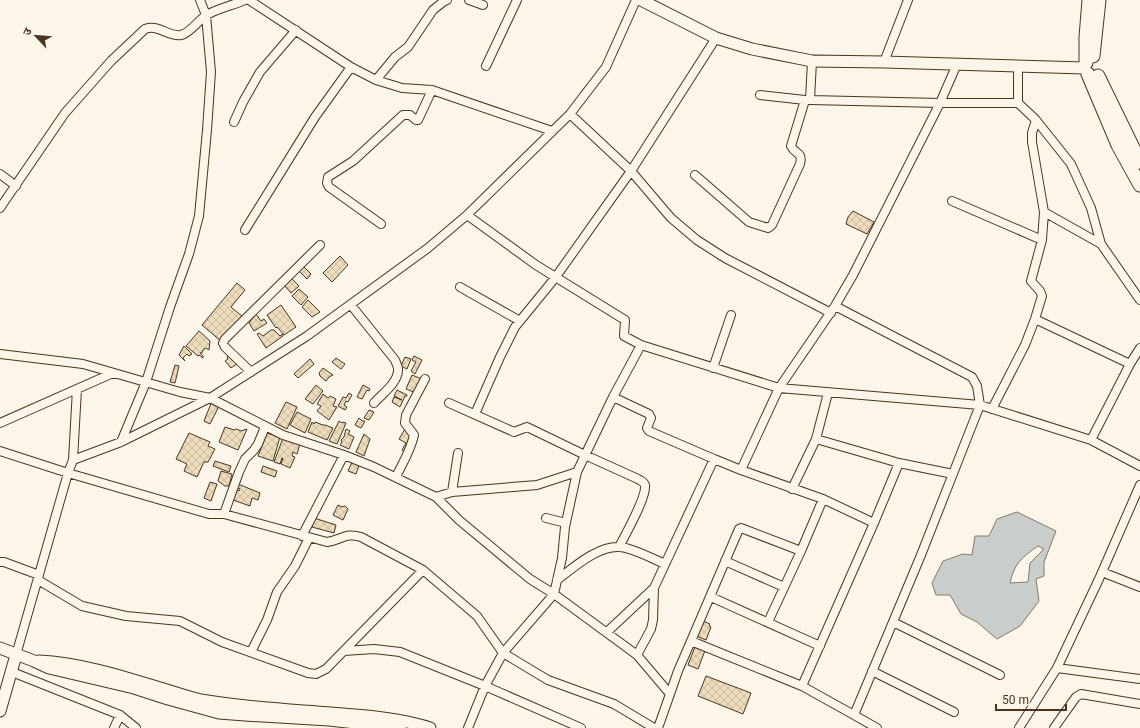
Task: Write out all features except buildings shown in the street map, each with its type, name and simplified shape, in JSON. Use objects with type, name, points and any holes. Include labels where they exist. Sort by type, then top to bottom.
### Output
[{"type":"main road","points":[[1089,0],[1086,37],[1089,68],[1118,145],[1140,185]]},
{"type":"main road","points":[[1099,0],[1089,68],[1140,162]]},
{"type":"street","points":[[121,442],[146,382],[170,306],[189,254],[199,216],[211,72],[206,15],[200,0]]},
{"type":"street","points":[[0,208],[65,113],[111,61],[145,29],[159,28],[176,35],[182,35],[206,15],[245,0]]},
{"type":"street","points":[[249,0],[351,67],[376,80],[402,88],[432,90],[552,131]]},
{"type":"street","points":[[376,80],[395,57],[408,47],[433,10],[447,0]]},
{"type":"street","points":[[469,0],[483,5]]},
{"type":"street","points":[[486,66],[517,0]]},
{"type":"street","points":[[73,460],[121,442],[210,398],[307,336],[428,248],[467,215],[570,114],[606,67],[636,0]]},
{"type":"street","points":[[640,0],[716,38],[752,50],[812,61],[1018,65],[1089,68]]},
{"type":"street","points":[[884,62],[908,0]]},
{"type":"street","points":[[234,122],[243,102],[260,72],[296,30]]},
{"type":"street","points":[[475,414],[515,326],[555,278],[631,171],[716,38]]},
{"type":"street","points":[[695,175],[749,222],[765,228],[772,225],[802,158],[791,146],[808,100],[812,61]]},
{"type":"street","points":[[740,470],[779,388],[833,309],[853,275],[940,103],[957,64]]},
{"type":"street","points":[[1018,65],[1018,103]]},
{"type":"street","points":[[245,230],[315,117],[351,67]]},
{"type":"street","points":[[381,224],[329,187],[327,183],[328,177],[353,161],[403,115],[410,115],[418,120],[432,90]]},
{"type":"street","points":[[760,95],[808,100],[1018,103],[1036,120],[1071,164],[1091,208],[1101,244],[1140,300]]},
{"type":"street","points":[[570,114],[631,171],[672,218],[697,240],[725,258],[972,377],[977,386],[980,405],[854,715]]},
{"type":"street","points":[[992,409],[1025,345],[1042,296],[1040,291],[1031,281],[1042,240],[1044,212],[1032,142],[1032,133],[1036,120]]},
{"type":"street","points":[[0,174],[16,186]]},
{"type":"street","points":[[952,201],[1042,240]]},
{"type":"street","points":[[1044,212],[1101,244]]},
{"type":"street","points":[[467,215],[555,278],[625,320],[624,336],[641,345],[779,388],[980,405],[1091,440],[1140,466]]},
{"type":"street","points":[[250,372],[225,347],[223,343],[225,339],[320,245]]},
{"type":"street","points":[[460,287],[520,321]]},
{"type":"street","points":[[351,305],[395,360],[398,369],[394,382],[374,403]]},
{"type":"street","points":[[713,368],[731,315]]},
{"type":"street","points":[[1035,319],[1130,364]]},
{"type":"street","points":[[468,728],[485,686],[503,653],[554,594],[562,558],[566,523],[577,472],[613,397],[641,345]]},
{"type":"street","points":[[1091,440],[1130,364],[1140,348]]},
{"type":"street","points":[[0,354],[83,364],[180,392],[210,398],[283,435],[344,455],[436,496],[459,520],[530,579],[554,594],[637,655],[670,694]]},
{"type":"street","points":[[0,423],[113,373]]},
{"type":"street","points":[[396,477],[412,444],[414,434],[405,423],[406,415],[425,379]]},
{"type":"street","points":[[0,711],[73,460],[77,389]]},
{"type":"street","points":[[792,489],[816,439],[828,393]]},
{"type":"street","points":[[613,397],[649,414],[650,418],[647,428],[649,430],[740,470],[823,499],[874,523]]},
{"type":"street","points":[[449,403],[514,432],[527,427],[643,482],[645,487],[643,498],[619,547]]},
{"type":"street","points":[[224,514],[245,459],[258,444],[265,427]]},
{"type":"street","points":[[816,439],[899,463],[953,474]]},
{"type":"street","points":[[0,451],[68,473],[208,514],[224,514],[327,542],[352,534],[361,537],[423,570],[477,616],[503,653],[548,680],[614,704],[654,728]]},
{"type":"street","points":[[452,492],[458,452]]},
{"type":"street","points":[[251,652],[267,620],[277,592],[296,566],[305,537],[344,455]]},
{"type":"street","points":[[637,655],[651,629],[654,588],[714,459]]},
{"type":"street","points":[[802,686],[899,463]]},
{"type":"street","points":[[436,496],[452,492],[537,485],[577,472]]},
{"type":"street","points":[[1019,728],[1057,668],[1102,572],[1140,485]]},
{"type":"street","points":[[768,622],[823,499]]},
{"type":"street","points":[[546,518],[566,523]]},
{"type":"street","points":[[658,728],[678,671],[738,531],[741,528],[801,551]]},
{"type":"street","points":[[557,580],[602,550],[619,547],[635,551],[665,564]]},
{"type":"street","points":[[725,561],[784,587]]},
{"type":"street","points":[[0,562],[4,562],[38,578],[82,606],[126,616],[180,621],[222,642],[308,673],[316,674],[326,669],[423,570]]},
{"type":"street","points":[[1102,572],[1140,587]]},
{"type":"street","points":[[607,632],[654,588]]},
{"type":"street","points":[[711,597],[820,646]]},
{"type":"street","points":[[893,622],[1000,675]]},
{"type":"street","points":[[691,641],[802,686],[877,728]]},
{"type":"street","points":[[0,648],[34,661],[55,662],[109,673],[199,699],[329,720],[400,728]]},
{"type":"street","points":[[344,651],[374,649],[400,652],[485,686],[581,728]]},
{"type":"street","points":[[1057,668],[1140,679]]},
{"type":"street","points":[[872,671],[954,712]]},
{"type":"street","points":[[12,672],[120,715],[136,728]]},
{"type":"street","points":[[1054,728],[1076,697],[1081,694],[1140,704]]},
{"type":"street","points":[[114,728],[120,715]]},
{"type":"street","points":[[329,720],[382,718],[430,728]]},
{"type":"shaded area","points":[[1017,512],[1056,531],[1044,562],[1044,576],[1036,579],[1039,601],[1020,626],[997,639],[977,622],[961,614],[950,595],[936,595],[932,583],[943,561],[963,554],[972,555],[975,536],[989,536],[997,519]],"holes":[[[1038,546],[1044,549],[1030,563],[1028,582],[1010,583],[1016,566],[1023,558]]]}]
